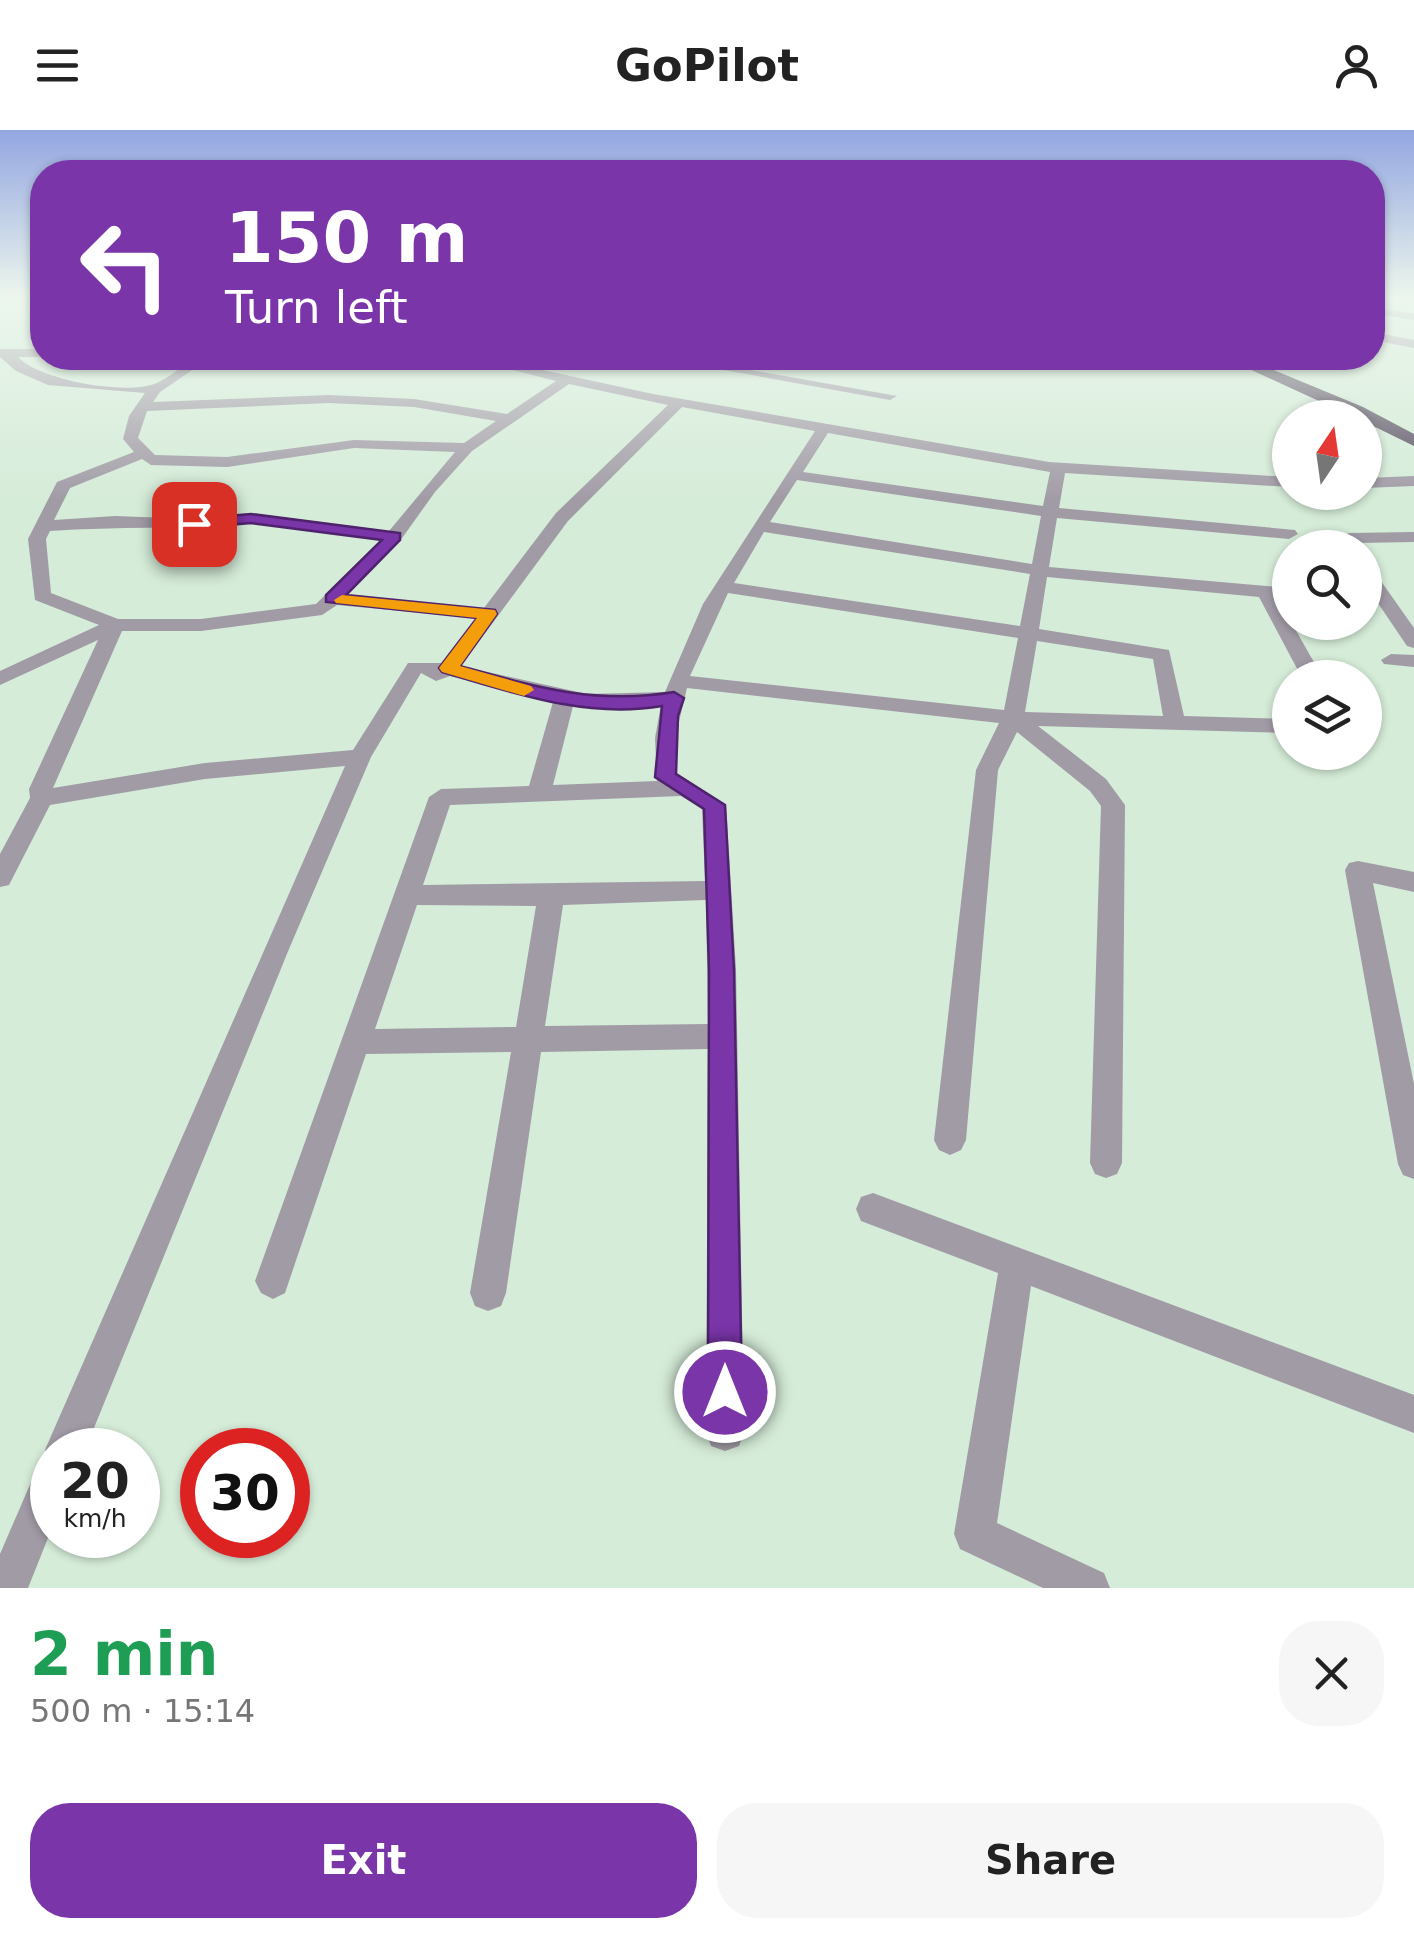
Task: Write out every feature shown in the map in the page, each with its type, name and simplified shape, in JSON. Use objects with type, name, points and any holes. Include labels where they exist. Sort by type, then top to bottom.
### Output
[{"type":"highway","points":[[1243,370],[1310,400]]},
{"type":"highway","points":[[1262,370],[1414,440]]},
{"type":"highway","points":[[1382,433],[1414,450]]},
{"type":"street","points":[[16,364],[53,382],[155,390]]},
{"type":"street","points":[[186,370],[155,390],[143,406],[130,439],[151,460],[227,462],[354,444],[468,448]]},
{"type":"street","points":[[526,370],[635,387],[678,403],[1058,468],[1272,481]]},
{"type":"street","points":[[540,373],[543,370]]},
{"type":"street","points":[[730,370],[890,396]]},
{"type":"street","points":[[758,375],[761,370]]},
{"type":"street","points":[[144,453],[63,486],[37,539],[42,596],[116,625],[201,625],[322,609],[394,537],[429,489],[468,448],[568,379]]},
{"type":"street","points":[[143,406],[329,398],[414,403],[510,419]]},
{"type":"street","points":[[448,668],[562,516],[678,403]]},
{"type":"street","points":[[725,1432],[722,1036],[714,805],[666,777],[668,716],[691,647],[823,428]]},
{"type":"street","points":[[950,1140],[988,770],[1013,718],[1058,468]]},
{"type":"street","points":[[793,475],[1050,512],[1272,532]]},
{"type":"street","points":[[1382,483],[1414,482]]},
{"type":"street","points":[[43,526],[115,521],[194,524],[251,518],[394,537]]},
{"type":"street","points":[[761,526],[1039,571],[1272,593]]},
{"type":"street","points":[[1382,537],[1414,537]]},
{"type":"street","points":[[725,586],[1162,654],[1175,725]]},
{"type":"street","points":[[1266,593],[1303,660]]},
{"type":"street","points":[[1382,596],[1414,642]]},
{"type":"street","points":[[332,599],[489,614]]},
{"type":"street","points":[[0,679],[116,625]]},
{"type":"street","points":[[0,878],[42,798],[41,788],[116,625]]},
{"type":"street","points":[[1392,660],[1414,661]]},
{"type":"street","points":[[74,1428],[360,757],[415,667],[448,668],[564,700],[633,705],[677,690],[1013,718],[1272,726]]},
{"type":"street","points":[[540,793],[564,700]]},
{"type":"street","points":[[1013,718],[1098,785],[1113,805],[1106,1164]]},
{"type":"street","points":[[42,798],[206,771],[360,757]]},
{"type":"street","points":[[273,1281],[441,797],[684,788]]},
{"type":"street","points":[[1414,882],[1358,870],[1414,1164]]},
{"type":"street","points":[[407,895],[551,896],[718,890]]},
{"type":"street","points":[[488,1292],[551,896]]},
{"type":"street","points":[[356,1042],[722,1036]]},
{"type":"street","points":[[873,1209],[1414,1414]]},
{"type":"street","points":[[1017,1264],[974,1534],[1089,1588]]},
{"type":"street","points":[[7,1588],[30,1533]]},
{"type":"slow traffic","points":[[342,600],[489,614],[448,668],[524,690]]},
{"type":"route","points":[[194,524],[251,518],[394,537],[332,599],[489,614],[448,668],[564,700],[633,705],[674,698],[668,716],[666,777],[714,805],[722,970],[725,1392]]}]
